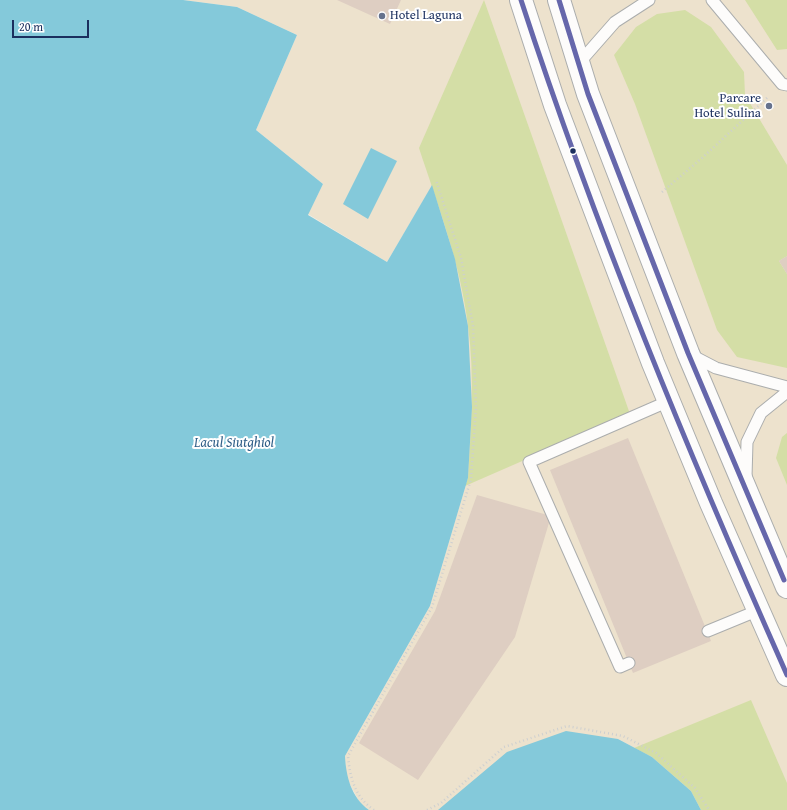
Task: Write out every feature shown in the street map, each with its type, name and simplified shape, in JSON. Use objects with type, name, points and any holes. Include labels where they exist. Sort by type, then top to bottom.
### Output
[{"type":"main road","points":[[521,0],[555,105],[669,401],[787,675]]},
{"type":"main road","points":[[559,0],[588,94],[688,353],[787,587]]},
{"type":"lane","points":[[579,63],[615,22],[649,0]]},
{"type":"lane","points":[[712,0],[784,85]]},
{"type":"lane","points":[[688,353],[716,368],[787,387]]},
{"type":"lane","points":[[745,489],[747,442],[761,413],[787,392]]},
{"type":"lane","points":[[629,663],[620,667],[529,462],[669,401]]},
{"type":"lane","points":[[708,632],[759,610]]},
{"type":"path","points":[[662,192],[784,85]]},
{"type":"path","points":[[374,810],[364,803],[350,776],[348,756],[432,607],[471,479],[476,408],[473,326],[461,258],[436,180]]},
{"type":"path","points":[[427,810],[441,803],[504,747],[567,726],[623,736],[656,753],[695,788],[709,810]]},
{"type":"shaded area","points":[[183,0],[787,0],[787,810],[701,810],[691,791],[652,757],[618,739],[438,810],[369,810],[361,805],[346,777],[345,756],[430,606],[468,478],[432,186],[387,262],[308,214],[323,184],[256,130],[297,35],[237,7]]},
{"type":"green space","points":[[484,0],[630,414],[465,486],[468,478],[472,383],[470,345],[465,303],[441,214],[419,148]]},
{"type":"green space","points":[[745,0],[787,0],[787,49],[777,50]]},
{"type":"green space","points":[[685,10],[711,27],[744,72],[745,95],[787,165],[787,256],[779,261],[787,274],[787,368],[737,357],[717,330],[635,104],[614,55],[636,27],[657,14]]},
{"type":"green space","points":[[787,433],[787,485],[776,458],[782,437]]},
{"type":"green space","points":[[751,700],[787,783],[787,810],[701,810],[691,791],[652,757],[634,748]]},
{"type":"water","name":"Lacul Siutghiol","points":[[0,0],[183,0],[237,7],[297,35],[256,130],[323,184],[308,215],[387,262],[432,185],[455,259],[468,326],[472,407],[468,478],[430,606],[345,756],[348,778],[351,786],[358,799],[369,810],[0,810]]},
{"type":"water","points":[[371,148],[397,161],[368,219],[343,204]]},
{"type":"water","points":[[566,731],[618,739],[652,757],[691,791],[701,810],[438,810],[507,752]]},
{"type":"building","name":"Hotel Laguna","points":[[337,0],[401,0],[390,24]]},
{"type":"building","points":[[787,256],[787,274],[779,261]]},
{"type":"building","points":[[628,438],[711,641],[633,673],[550,470]]},
{"type":"building","points":[[477,495],[551,516],[515,637],[418,780],[359,743],[435,611]]},
{"type":"transit line","points":[[521,0],[580,171],[645,341],[715,509],[787,675]]},
{"type":"transit line","points":[[559,0],[588,94],[688,353],[784,580]]},
{"type":"place","name":"Hotel Laguna","points":[[382,16]]},
{"type":"place","name":"Parcare Hotel Sulina","points":[[769,106]]}]
